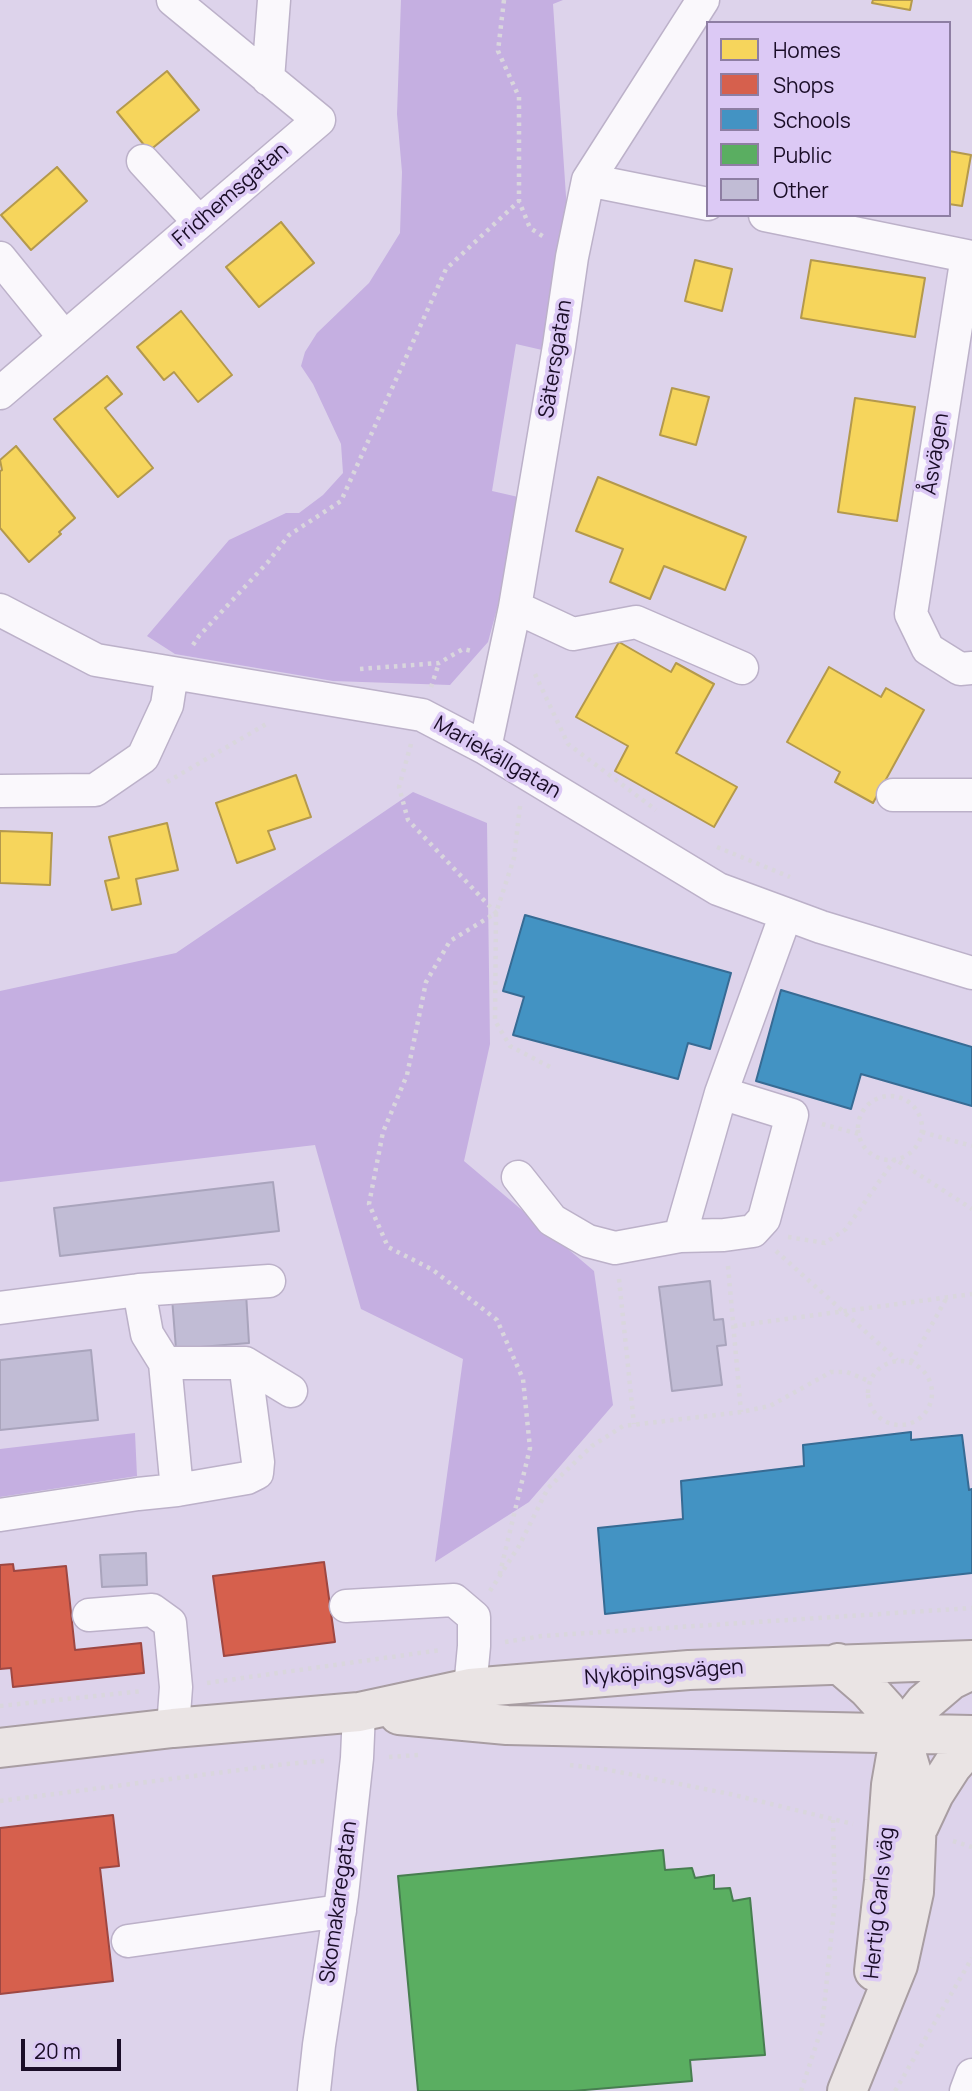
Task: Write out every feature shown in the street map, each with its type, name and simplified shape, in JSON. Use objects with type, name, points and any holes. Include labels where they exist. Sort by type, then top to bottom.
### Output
[{"type":"main road","name":"Nyköpingsvägen","points":[[0,1748],[173,1728],[469,1705],[689,1670],[972,1660]]},
{"type":"main road","name":"Hertig Carls väg","points":[[838,1663],[887,1709],[900,1733],[918,1793],[935,1835]]},
{"type":"main road","name":"Hertig Carls väg","points":[[851,2082],[876,1961],[891,1785],[900,1733],[924,1703],[951,1680],[972,1670]]},
{"type":"main road","name":"Nyköpingsvägen","points":[[469,1705],[507,1725],[972,1735]]},
{"type":"main road","name":"Hertig Carls väg","points":[[851,2082],[898,1965],[914,1892],[935,1835],[934,1794],[952,1766],[972,1743]]},
{"type":"street","name":"Fridhemsgatan","points":[[0,393],[319,120],[173,0]]},
{"type":"street","points":[[268,79],[274,0]]},
{"type":"street","name":"Sätersgatan","points":[[485,748],[515,607],[572,257],[588,180],[703,0]]},
{"type":"street","points":[[143,161],[199,222]]},
{"type":"street","points":[[588,180],[706,204]]},
{"type":"street","points":[[775,217],[970,256]]},
{"type":"street","name":"Åsvägen","points":[[970,256],[911,614],[928,649],[960,669],[972,668]]},
{"type":"street","points":[[0,258],[64,337]]},
{"type":"street","points":[[515,607],[573,634],[636,622],[743,668]]},
{"type":"street","name":"Mariekällgatan","points":[[0,610],[96,660],[181,663],[485,748],[718,889],[821,927],[972,973]]},
{"type":"street","points":[[0,791],[95,790],[114,777],[142,757],[167,705],[181,663]]},
{"type":"street","points":[[893,795],[972,795]]},
{"type":"street","points":[[680,1236],[721,1093],[786,914]]},
{"type":"street","points":[[519,1177],[552,1220],[588,1241],[615,1248],[680,1236],[739,1233],[764,1219],[792,1115],[721,1093]]},
{"type":"street","points":[[0,1308],[139,1290],[269,1281]]},
{"type":"street","points":[[139,1290],[147,1334],[165,1363],[177,1490]]},
{"type":"street","points":[[165,1363],[245,1363],[291,1391]]},
{"type":"street","points":[[0,1515],[177,1490],[247,1478],[257,1472],[245,1363]]},
{"type":"street","points":[[346,1606],[454,1600],[474,1632],[469,1705]]},
{"type":"street","points":[[89,1615],[152,1610],[170,1623],[176,1687],[173,1728]]},
{"type":"street","name":"Skomakaregatan","points":[[314,2091],[340,1911],[357,1758],[359,1712]]},
{"type":"street","points":[[128,1941],[340,1911]]},
{"type":"street","points":[[966,2091],[972,2075]]},
{"type":"path","points":[[504,0],[498,51],[519,97],[519,201],[530,228],[572,257]]},
{"type":"path","points":[[181,663],[199,636],[268,562],[289,535],[341,501],[446,269],[519,201]]},
{"type":"path","points":[[439,663],[399,788],[408,820],[496,913]]},
{"type":"path","points":[[114,777],[158,787],[270,722]]},
{"type":"path","points":[[399,740],[417,730]]},
{"type":"path","points":[[520,804],[514,858],[496,913],[495,1021],[510,1046],[552,1068]]},
{"type":"path","points":[[496,913],[450,941],[426,982],[407,1074],[383,1132],[369,1204],[388,1247],[433,1270],[497,1320],[523,1379],[530,1448],[499,1577]]},
{"type":"path","points":[[888,1096],[902,1098],[911,1104],[920,1115],[922,1132],[914,1150],[903,1158],[895,1159],[878,1158],[868,1151],[861,1141],[858,1129],[860,1116],[866,1106],[877,1098],[888,1096]]},
{"type":"path","points":[[922,1132],[972,1146]]},
{"type":"path","points":[[739,1233],[825,1243],[846,1229],[895,1159]]},
{"type":"path","points":[[895,1159],[972,1209]]},
{"type":"path","points":[[739,1233],[844,1311],[897,1361]]},
{"type":"path","points":[[739,1233],[734,1326],[741,1412]]},
{"type":"path","points":[[615,1248],[634,1424]]},
{"type":"path","points":[[734,1326],[972,1294]]},
{"type":"path","points":[[911,1363],[947,1298]]},
{"type":"path","points":[[897,1361],[921,1368],[929,1380],[932,1392],[930,1405],[923,1415],[912,1423],[901,1425],[888,1423],[877,1416],[870,1406],[867,1394],[869,1381],[876,1371],[886,1363],[897,1361]]},
{"type":"path","points":[[474,1632],[499,1577],[519,1546],[548,1488],[592,1446],[623,1426],[770,1406],[831,1371],[847,1372],[869,1381]]},
{"type":"path","points":[[0,1706],[176,1687],[474,1632],[542,1636],[972,1608]]},
{"type":"path","points":[[0,1801],[286,1764],[423,1755]]},
{"type":"path","points":[[566,1764],[730,1794],[833,1820],[835,1900],[822,2027],[800,2091]]},
{"type":"path","points":[[935,1835],[972,1846]]},
{"type":"path","points":[[895,2091],[972,1958]]},
{"type":"shaded area","points":[[401,0],[563,0],[553,4],[567,211],[551,352],[516,344],[492,491],[527,499],[488,642],[450,685],[333,681],[175,654],[147,636],[229,540],[286,513],[299,513],[323,495],[343,473],[341,444],[313,384],[301,366],[305,352],[317,333],[369,283],[400,233],[402,172],[397,114]]},
{"type":"shaded area","points":[[413,792],[487,823],[490,1044],[464,1161],[594,1271],[613,1405],[529,1502],[435,1562],[463,1359],[361,1309],[315,1145],[0,1182],[0,991],[176,953]]},
{"type":"shaded area","points":[[135,1433],[137,1476],[0,1497],[0,1449]]},
{"type":"building: Homes","points":[[873,0],[912,0],[910,10],[872,3]]},
{"type":"building: Homes","points":[[167,71],[199,110],[149,151],[117,112]]},
{"type":"building: Homes","points":[[951,151],[971,155],[962,206],[951,204]]},
{"type":"building: Homes","points":[[57,167],[87,201],[31,250],[1,215]]},
{"type":"building: Homes","points":[[281,222],[314,263],[259,307],[226,267]]},
{"type":"building: Homes","points":[[695,260],[732,269],[722,311],[685,301]]},
{"type":"building: Homes","points":[[811,260],[925,278],[915,337],[801,318]]},
{"type":"building: Homes","points":[[181,311],[232,375],[198,402],[174,372],[164,380],[137,347]]},
{"type":"building: Homes","points":[[107,376],[122,394],[105,408],[153,468],[118,497],[54,419]]},
{"type":"building: Homes","points":[[672,388],[709,397],[696,445],[660,435]]},
{"type":"building: Homes","points":[[855,398],[915,407],[897,521],[838,512]]},
{"type":"building: Homes","points":[[16,446],[75,518],[29,562],[0,528],[0,460]]},
{"type":"building: Homes","points":[[598,477],[746,537],[725,590],[664,566],[650,599],[610,582],[623,549],[576,531]]},
{"type":"building: Homes","points":[[619,642],[671,672],[676,663],[714,684],[676,753],[737,787],[714,827],[615,771],[628,746],[576,717]]},
{"type":"building: Homes","points":[[829,667],[881,697],[886,688],[924,710],[873,803],[835,782],[840,772],[787,742]]},
{"type":"building: Homes","points":[[296,775],[311,817],[268,831],[275,849],[237,863],[216,803]]},
{"type":"building: Homes","points":[[167,823],[178,870],[136,879],[141,904],[112,910],[105,881],[119,878],[109,837]]},
{"type":"building: Homes","points":[[0,831],[52,833],[50,885],[0,883]]},
{"type":"building: Shops","points":[[324,1562],[335,1642],[224,1656],[213,1576]]},
{"type":"building: Shops","points":[[13,1564],[14,1571],[66,1566],[75,1650],[141,1643],[144,1673],[13,1687],[11,1668],[0,1669],[0,1565]]},
{"type":"building: Shops","points":[[113,1815],[119,1866],[100,1868],[113,1981],[0,1994],[0,1828]]},
{"type":"building: Schools","points":[[525,915],[731,973],[710,1049],[688,1043],[678,1079],[513,1035],[524,997],[503,991]]},
{"type":"building: Schools","points":[[781,990],[972,1047],[972,1106],[861,1074],[851,1109],[756,1081]]},
{"type":"building: Schools","points":[[911,1432],[911,1440],[962,1435],[969,1490],[972,1489],[972,1573],[605,1614],[598,1528],[683,1519],[681,1481],[804,1466],[803,1445]]},
{"type":"building: Public","points":[[663,1850],[665,1870],[692,1868],[695,1878],[714,1875],[714,1889],[730,1888],[733,1901],[750,1898],[765,2055],[690,2060],[692,2081],[573,2091],[418,2091],[398,1876]]},
{"type":"building: Other","points":[[273,1182],[279,1231],[60,1256],[54,1208]]},
{"type":"building: Other","points":[[710,1281],[714,1320],[723,1319],[726,1345],[717,1346],[722,1385],[672,1391],[659,1287]]},
{"type":"building: Other","points":[[246,1293],[249,1343],[176,1349],[172,1298]]},
{"type":"building: Other","points":[[91,1350],[98,1420],[0,1430],[0,1360]]},
{"type":"building: Other","points":[[146,1553],[147,1585],[102,1587],[100,1555]]}]
